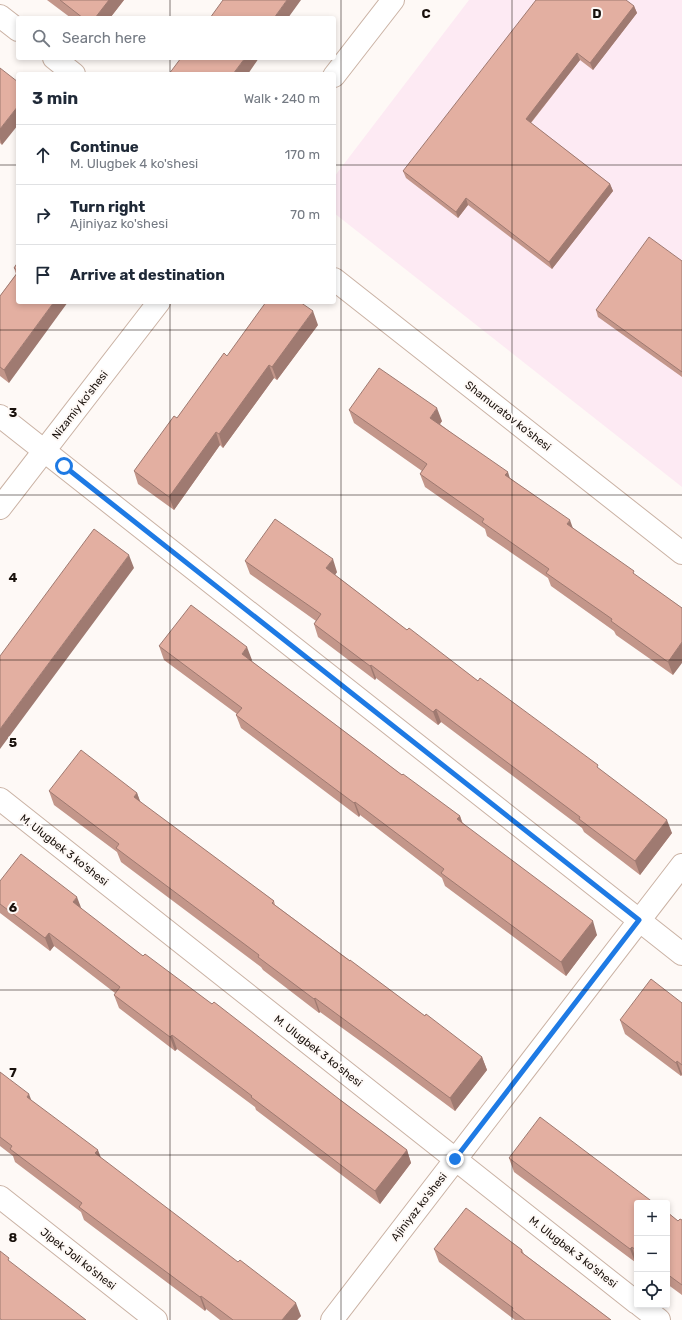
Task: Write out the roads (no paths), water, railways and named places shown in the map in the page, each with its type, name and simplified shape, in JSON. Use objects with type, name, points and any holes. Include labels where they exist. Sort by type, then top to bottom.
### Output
[{"type":"street","points":[[336,73],[393,0]]},
{"type":"street","points":[[0,16],[16,28]]},
{"type":"street","points":[[56,60],[72,72]]},
{"type":"street","name":"Shamuratov ko'shesi","points":[[336,281],[682,553]]},
{"type":"street","name":"Nizamiy ko'shesi","points":[[0,508],[157,304]]},
{"type":"street","points":[[0,416],[682,954]]},
{"type":"street","name":"M. Ulugbek 3 ko'shesi","points":[[0,799],[634,1300]]},
{"type":"street","name":"Ajiniyaz ko'shesi","points":[[332,1320],[682,865]]},
{"type":"street","name":"Jipek Joli ko'shesi","points":[[0,1197],[156,1320]]},
{"type":"street","points":[[644,1308],[659,1320]]}]
